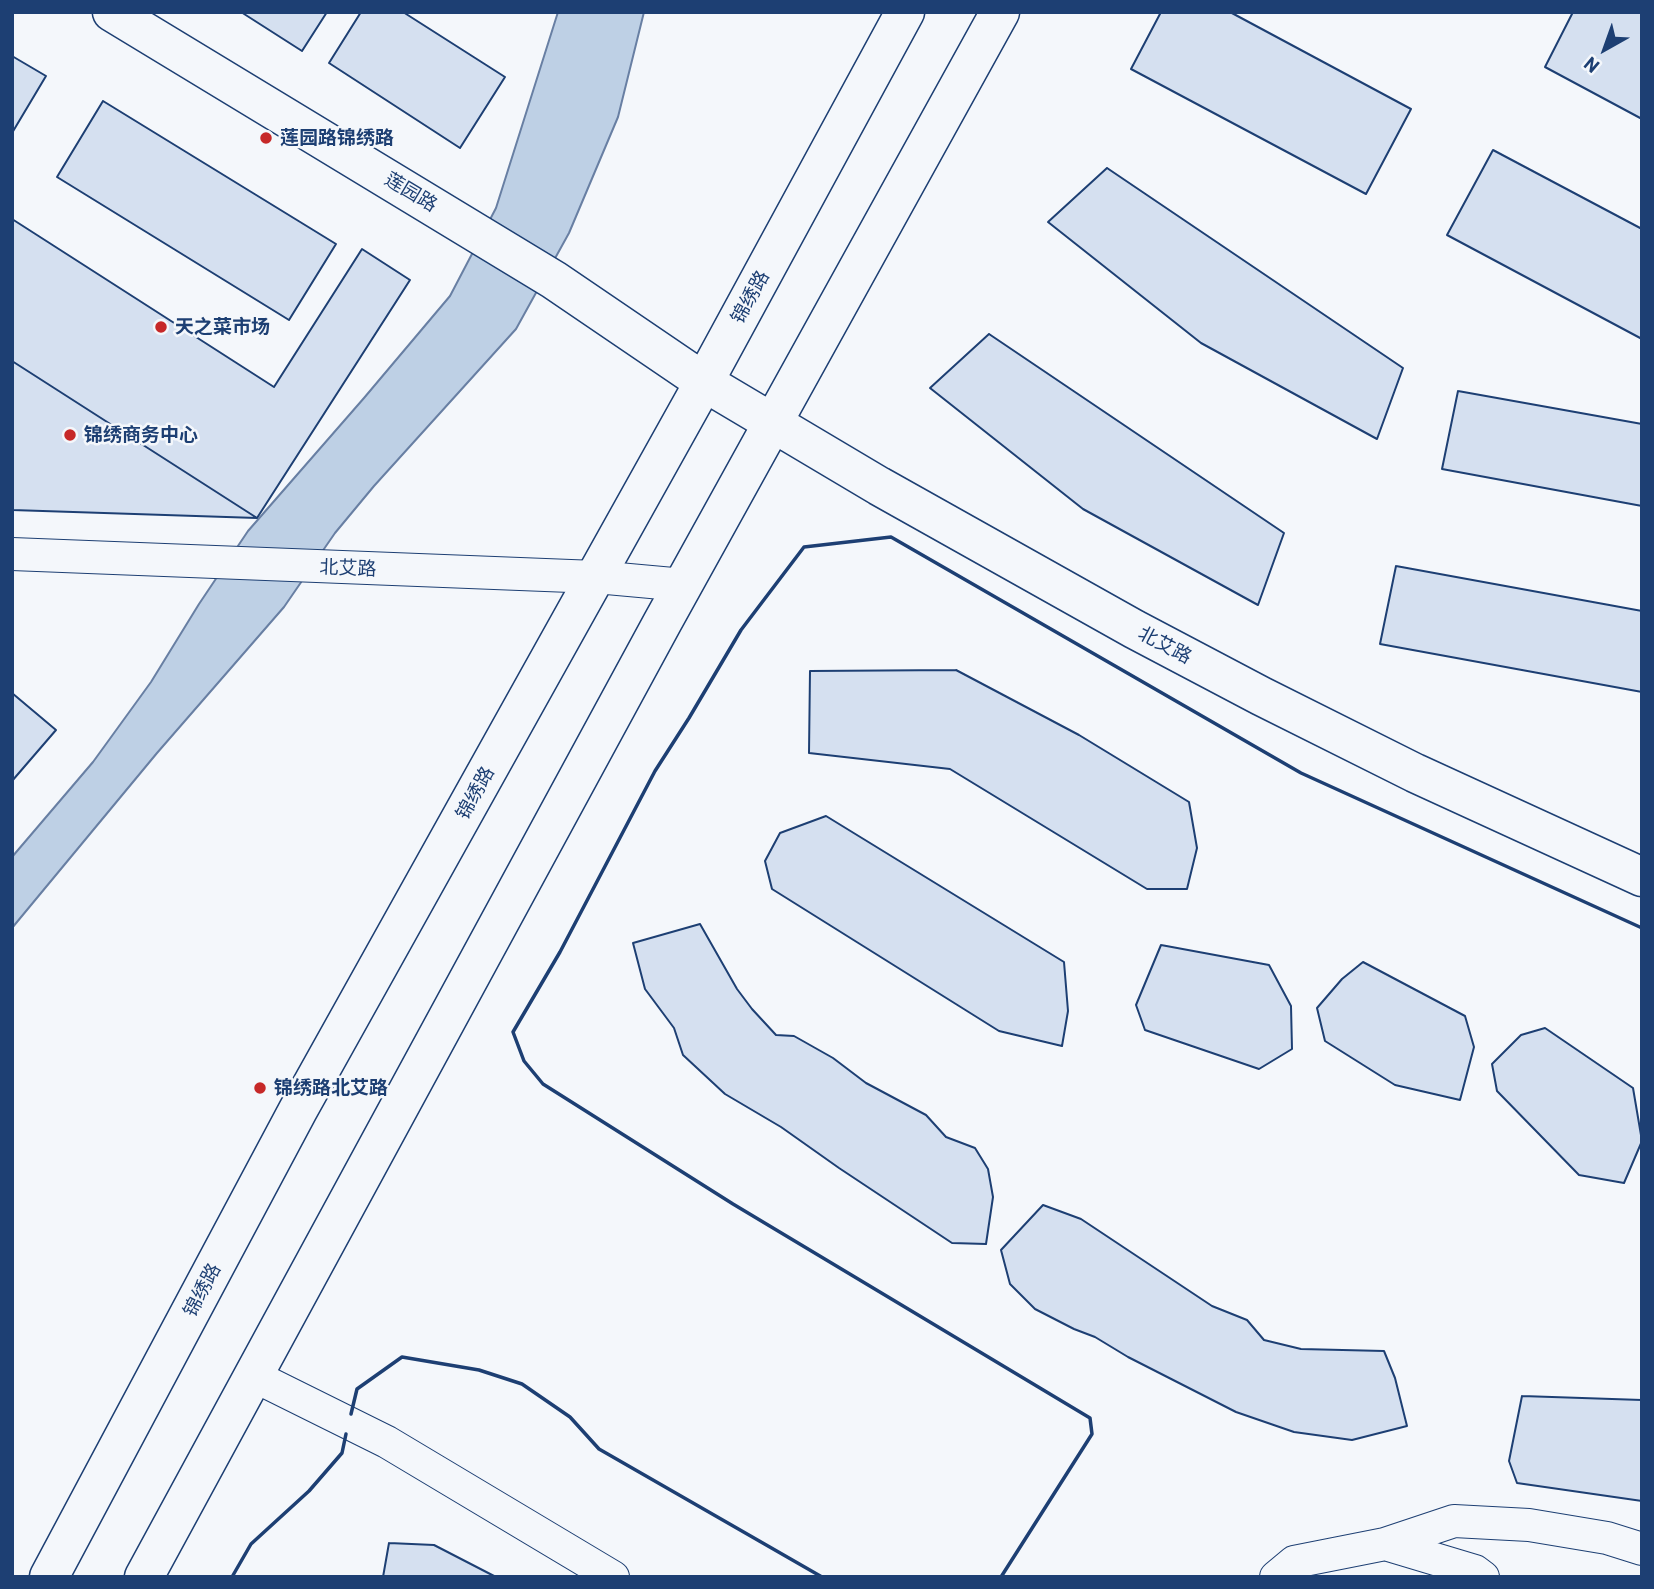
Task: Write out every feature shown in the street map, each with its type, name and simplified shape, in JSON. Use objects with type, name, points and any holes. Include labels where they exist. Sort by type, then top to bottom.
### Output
[{"type":"main road","name":"莲园路","points":[[112,12],[554,279],[704,382]]},
{"type":"main road","name":"锦绣路","points":[[49,1577],[298,1110],[704,382],[905,12]]},
{"type":"main road","points":[[144,1577],[684,585],[1000,12]]},
{"type":"main road","name":"北艾路","points":[[704,382],[879,486],[1134,629],[1415,773],[1642,877]]},
{"type":"street","name":"北艾路","points":[[12,554],[596,577],[684,585]]},
{"type":"street","points":[[254,1376],[387,1442],[613,1577]]},
{"type":"street","points":[[1276,1577],[1294,1562],[1385,1544],[1454,1521],[1529,1525],[1607,1538],[1642,1549]]},
{"type":"street","points":[[1385,1544],[1475,1571],[1483,1577]]},
{"type":"water","points":[[558,12],[644,12],[618,117],[569,233],[516,329],[374,486],[335,533],[284,607],[157,753],[12,928],[12,857],[93,762],[151,682],[248,531],[450,296],[496,208]]},
{"type":"building","points":[[241,12],[327,12],[302,51]]},
{"type":"building","points":[[361,12],[403,12],[505,77],[460,148],[329,63]]},
{"type":"building","points":[[1161,12],[1230,12],[1411,109],[1366,194],[1131,69]]},
{"type":"building","points":[[1573,12],[1642,12],[1642,119],[1545,67]]},
{"type":"building","points":[[12,56],[46,76],[12,133]]},
{"type":"building","points":[[103,101],[336,244],[289,320],[57,177]]},
{"type":"building","points":[[1493,150],[1642,229],[1642,339],[1447,235]]},
{"type":"building","points":[[1107,168],[1403,368],[1377,439],[1201,343],[1048,222]]},
{"type":"building","points":[[12,219],[274,387],[362,249],[410,280],[257,518],[12,361]]},
{"type":"building","points":[[989,334],[1284,533],[1258,605],[1083,509],[930,388]]},
{"type":"building","name":"锦绣商务中心","points":[[12,361],[257,518],[12,510]]},
{"type":"building","points":[[1458,391],[1642,424],[1642,506],[1442,469]]},
{"type":"building","points":[[1396,566],[1642,611],[1642,692],[1380,644]]},
{"type":"building","points":[[956,670],[1079,735],[1189,802],[1197,848],[1187,889],[1147,889],[950,769],[809,753],[810,671]]},
{"type":"building","points":[[12,693],[56,730],[12,781]]},
{"type":"building","points":[[826,816],[1064,962],[1068,1011],[1062,1046],[999,1031],[772,889],[765,861],[780,833]]},
{"type":"building","points":[[700,924],[737,989],[776,1035],[794,1036],[833,1058],[866,1083],[926,1115],[946,1137],[975,1148],[988,1169],[993,1197],[986,1244],[952,1243],[781,1127],[725,1094],[683,1055],[674,1028],[645,989],[633,943]]},
{"type":"building","points":[[1161,945],[1269,965],[1291,1006],[1292,1049],[1259,1069],[1145,1030],[1136,1005]]},
{"type":"building","points":[[1363,962],[1465,1016],[1474,1047],[1460,1100],[1395,1085],[1325,1041],[1317,1008],[1342,979]]},
{"type":"building","points":[[1545,1028],[1633,1088],[1642,1141],[1624,1183],[1579,1175],[1497,1091],[1492,1064],[1521,1035]]},
{"type":"building","points":[[1043,1205],[1081,1219],[1212,1306],[1247,1320],[1264,1340],[1301,1349],[1384,1351],[1395,1378],[1407,1426],[1352,1440],[1294,1432],[1236,1412],[1128,1357],[1095,1337],[1035,1309],[1010,1284],[1001,1250]]},
{"type":"building","points":[[1522,1396],[1642,1400],[1642,1501],[1517,1483],[1509,1461]]},
{"type":"building","points":[[389,1543],[434,1545],[496,1577],[383,1577]]},
{"type":"wall","points":[[1001,1577],[1092,1434],[1090,1418],[733,1204],[543,1084],[524,1061],[513,1032],[560,952],[655,771],[741,630],[804,547],[891,537],[1301,773],[1642,928]]},
{"type":"wall","points":[[351,1414],[357,1389],[402,1357],[479,1370],[522,1384],[570,1417],[599,1449],[822,1577]]},
{"type":"wall","points":[[232,1577],[251,1544],[309,1491],[342,1453],[346,1434]]},
{"type":"place","name":"莲园路锦绣路","points":[[266,138]]},
{"type":"place","name":"天之菜市场","points":[[161,327]]},
{"type":"place","name":"锦绣商务中心","points":[[70,435]]},
{"type":"place","name":"锦绣路北艾路","points":[[260,1088]]}]
